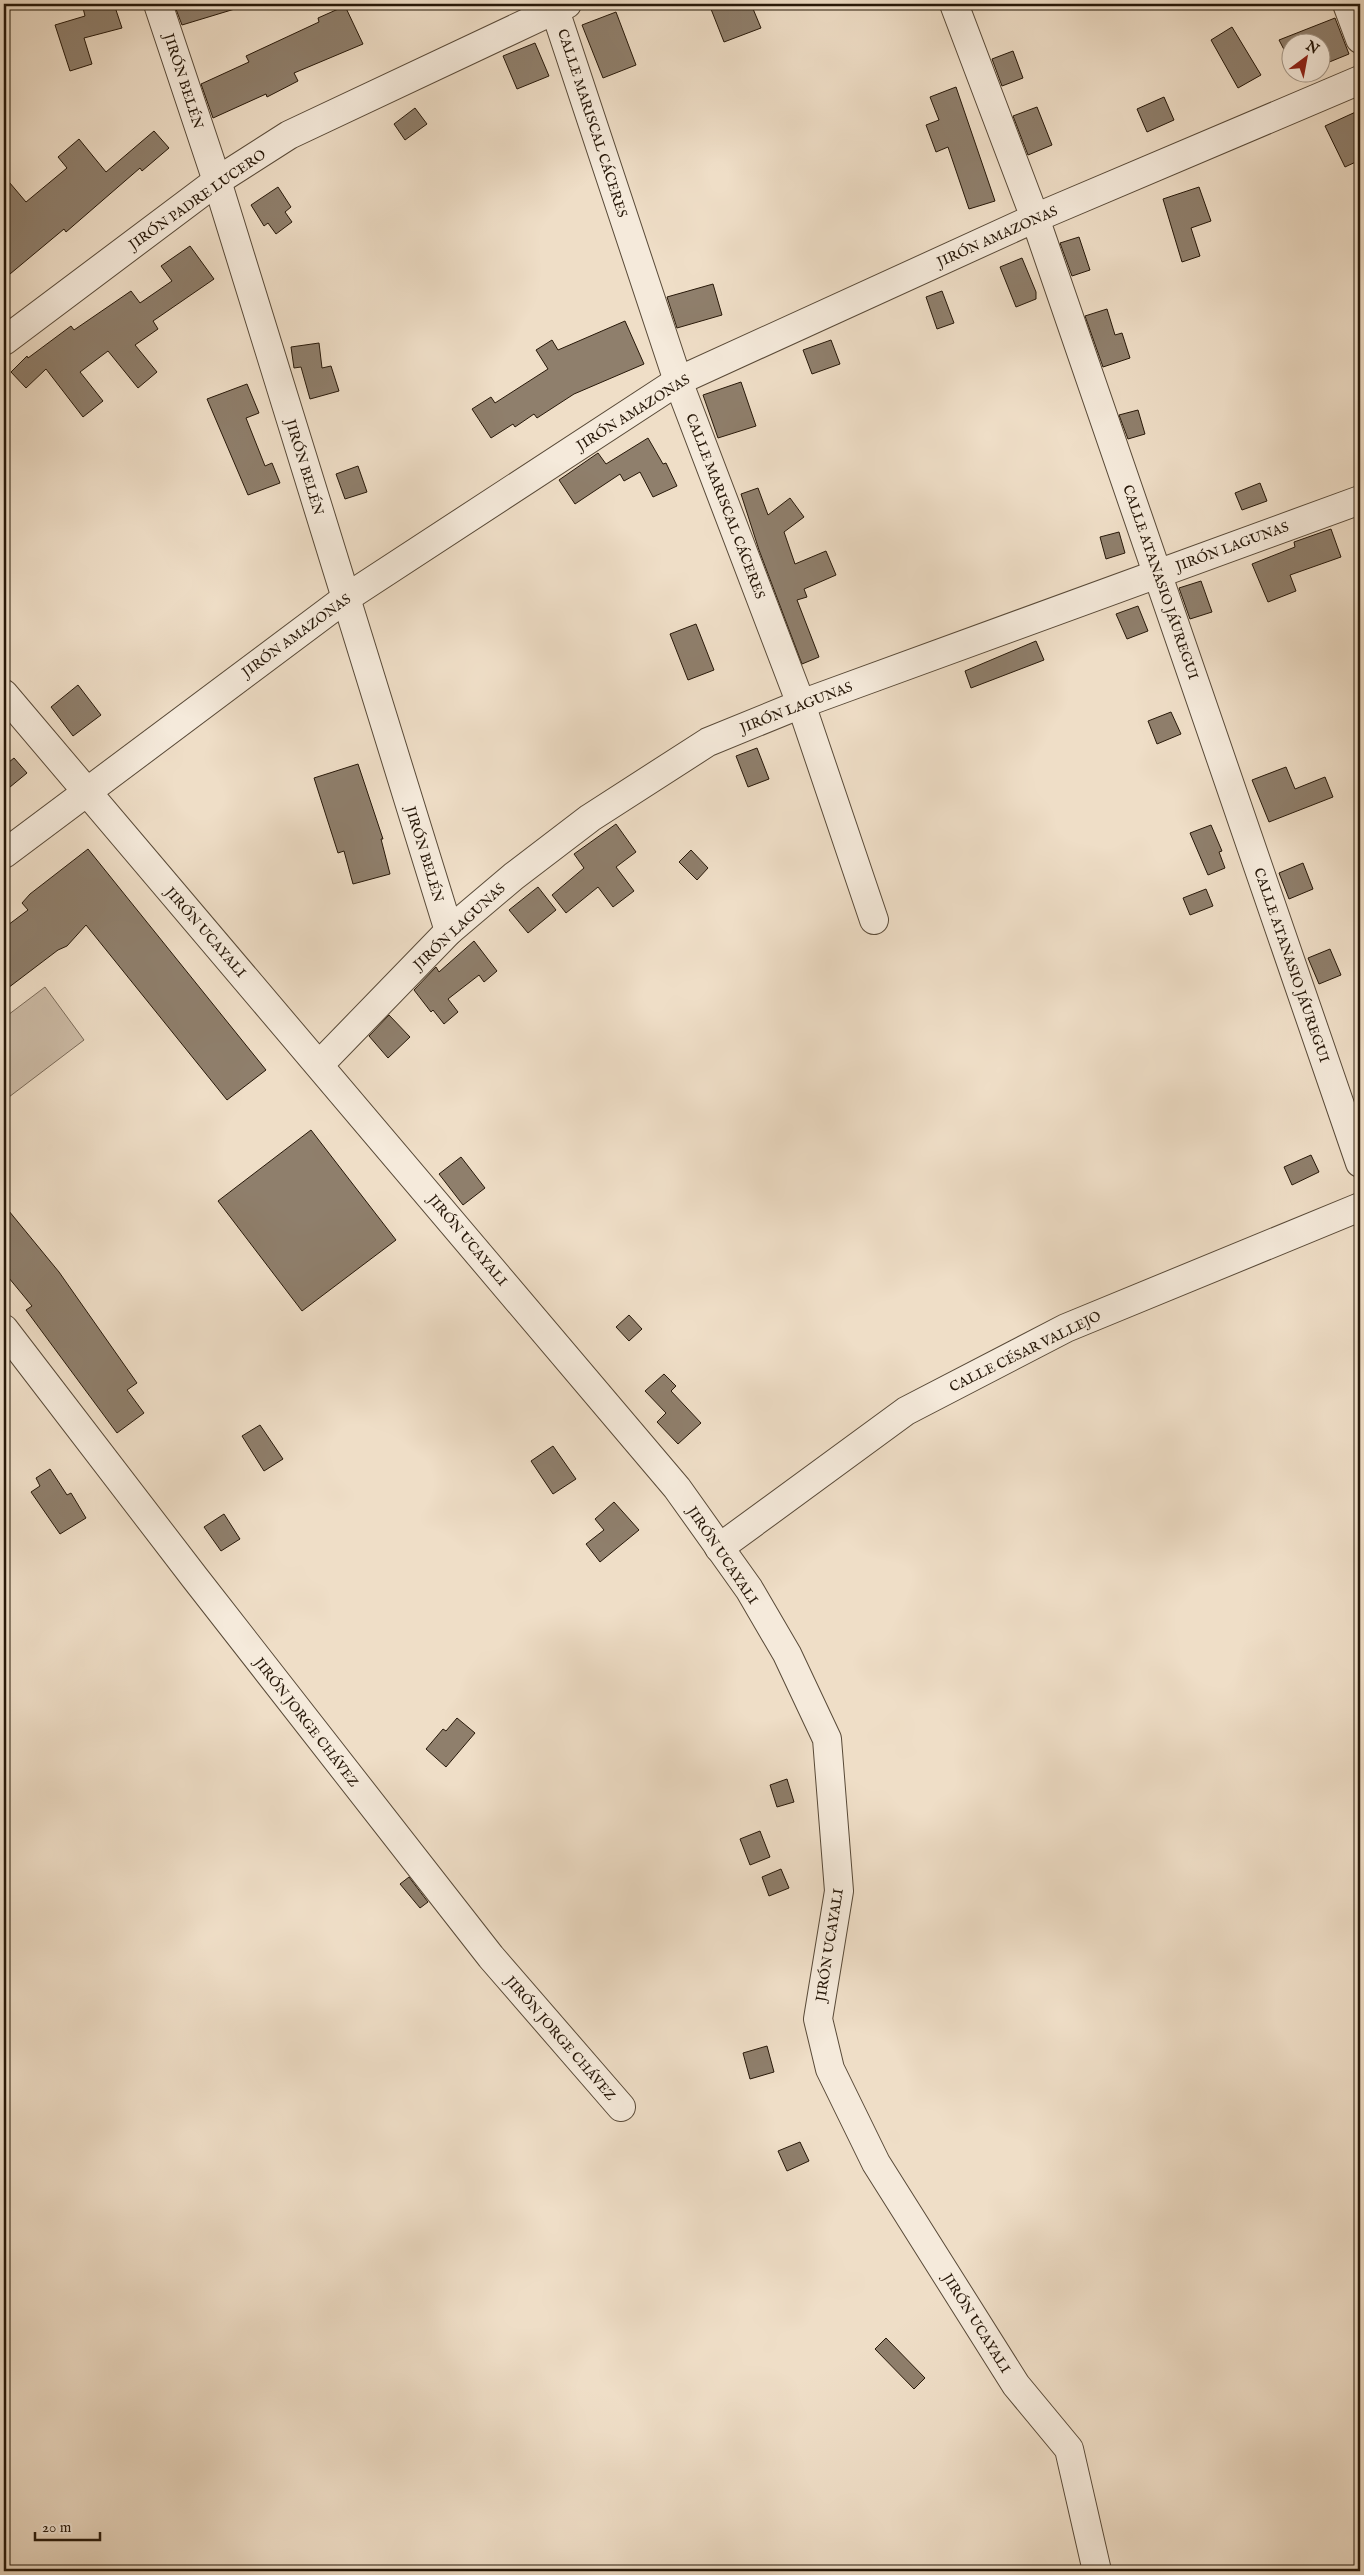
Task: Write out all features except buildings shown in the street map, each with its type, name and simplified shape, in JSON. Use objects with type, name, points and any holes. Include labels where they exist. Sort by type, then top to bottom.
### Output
[{"type":"street","name":"JIRÓN BELÉN","points":[[158,4],[217,181],[449,931]]},
{"type":"street","name":"CALLE ATANASIO JÁUREGUI","points":[[954,4],[1035,218],[1360,1163]]},
{"type":"street","points":[[1347,4],[1360,39]]},
{"type":"street","name":"JIRÓN PADRE LUCERO","points":[[4,341],[217,181],[289,135],[558,6]]},
{"type":"street","name":"CALLE MARISCAL CÁCERES","points":[[558,6],[678,381],[801,704],[874,920]]},
{"type":"street","name":"JIRÓN AMAZONAS","points":[[4,854],[346,598],[678,381],[1035,218],[1360,80]]},
{"type":"street","name":"JIRÓN LAGUNAS","points":[[320,1064],[449,931],[529,864],[590,818],[654,774],[708,742],[801,704],[1360,500]]},
{"type":"street","name":"JIRÓN UCAYALI","points":[[4,694],[320,1064],[677,1488],[748,1589],[787,1654],[827,1739],[839,1892],[818,2019],[830,2069],[881,2171],[1016,2385],[1069,2449],[1097,2571]]},
{"type":"street","name":"CALLE CÉSAR VALLEJO","points":[[719,1548],[906,1411],[1066,1328],[1360,1207]]},
{"type":"street","name":"JIRÓN JORGE CHÁVEZ","points":[[4,1329],[195,1578],[491,1957],[621,2108]]},
{"type":"shaded area","points":[[45,987],[84,1040],[5,1100],[4,1018]]}]
